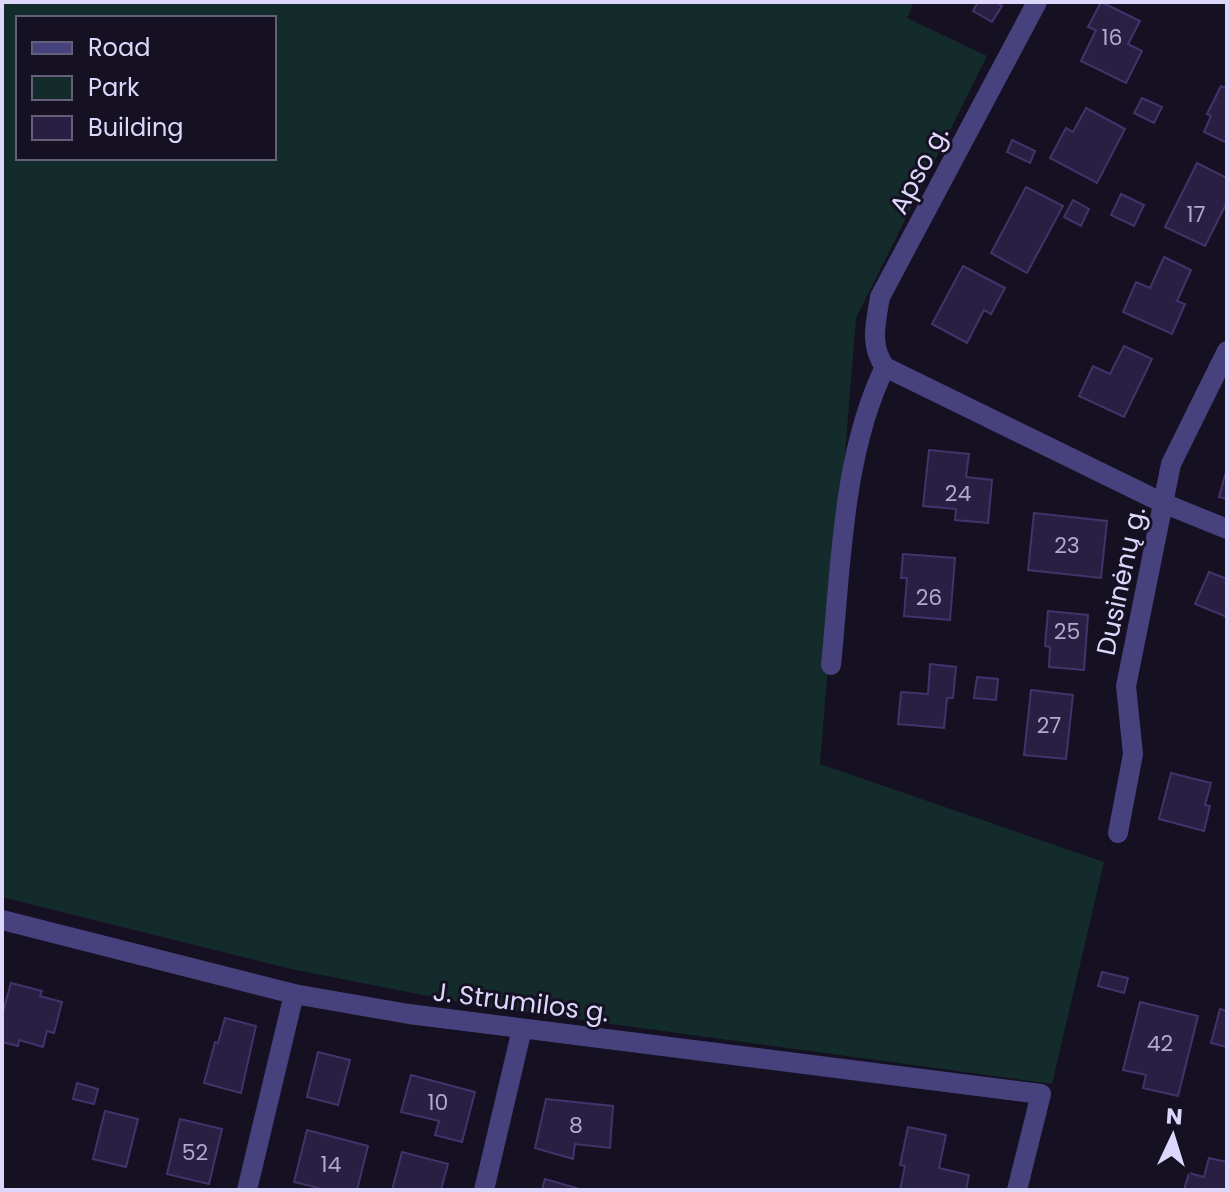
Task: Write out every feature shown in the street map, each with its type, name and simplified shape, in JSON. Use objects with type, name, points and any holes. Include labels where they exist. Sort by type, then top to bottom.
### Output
[{"type":"street","name":"Apso g.","points":[[885,367],[877,356],[874,338],[880,297],[1037,2]]},
{"type":"street","name":"Dusinėnų g.","points":[[1118,833],[1133,754],[1126,686],[1171,464],[1227,351]]},
{"type":"street","points":[[831,665],[851,481],[870,396],[885,367],[1163,503],[1227,529]]},
{"type":"street","name":"J. Strumilos g.","points":[[2,920],[294,994],[409,1014],[1041,1094],[1017,1190]]},
{"type":"street","points":[[247,1190],[294,994]]},
{"type":"street","points":[[484,1190],[519,1053],[522,1029]]},
{"type":"green space","points":[[2,2],[914,2],[907,18],[987,56],[856,318],[820,764],[1104,862],[1052,1084],[479,1006],[291,969],[2,897]]},
{"type":"building","points":[[978,2],[996,2],[1002,6],[992,22],[973,11]]},
{"type":"building","points":[[1101,2],[1140,21],[1128,44],[1142,51],[1126,83],[1081,61],[1096,30],[1088,27]]},
{"type":"building","points":[[1227,84],[1227,143],[1204,132],[1211,116],[1207,114],[1221,86],[1225,88]]},
{"type":"building","points":[[1142,98],[1162,107],[1154,123],[1134,113]]},
{"type":"building","points":[[1086,108],[1125,129],[1097,183],[1050,158],[1066,128],[1073,132]]},
{"type":"building","points":[[1012,140],[1035,151],[1030,163],[1007,152]]},
{"type":"building","points":[[1197,163],[1227,178],[1227,202],[1205,246],[1165,227]]},
{"type":"building","points":[[1026,187],[1063,206],[1027,273],[991,253]]},
{"type":"building","points":[[1121,194],[1144,205],[1134,226],[1111,215]]},
{"type":"building","points":[[1073,200],[1089,209],[1081,226],[1064,217]]},
{"type":"building","points":[[1164,257],[1191,270],[1177,301],[1185,304],[1172,334],[1123,312],[1136,282],[1150,288]]},
{"type":"building","points":[[963,266],[1005,288],[991,314],[984,310],[967,343],[932,324]]},
{"type":"building","points":[[1124,346],[1152,359],[1124,417],[1079,396],[1093,366],[1110,374]]},
{"type":"building","points":[[929,450],[969,454],[966,477],[992,480],[988,523],[955,520],[956,509],[923,506]]},
{"type":"building","points":[[1227,468],[1227,499],[1219,497]]},
{"type":"building","points":[[1034,513],[1107,521],[1101,578],[1028,570]]},
{"type":"building","points":[[903,554],[955,558],[950,620],[904,616],[907,578],[901,578]]},
{"type":"building","points":[[1209,572],[1227,579],[1227,617],[1195,604]]},
{"type":"building","points":[[1048,611],[1088,615],[1084,670],[1049,667],[1050,647],[1045,646]]},
{"type":"building","points":[[930,664],[956,667],[953,698],[947,698],[944,728],[898,724],[901,692],[928,694]]},
{"type":"building","points":[[977,677],[998,679],[996,700],[974,698]]},
{"type":"building","points":[[1031,690],[1073,695],[1066,759],[1024,755]]},
{"type":"building","points":[[1171,773],[1211,783],[1205,805],[1210,806],[1204,831],[1159,819]]},
{"type":"building","points":[[1102,972],[1128,978],[1124,993],[1098,986]]},
{"type":"building","points":[[11,983],[42,991],[40,996],[62,1002],[54,1033],[47,1031],[43,1047],[19,1040],[18,1046],[2,1042],[2,1015]]},
{"type":"building","points":[[1140,1002],[1198,1016],[1178,1096],[1143,1088],[1146,1075],[1123,1070]]},
{"type":"building","points":[[1220,1009],[1227,1011],[1227,1047],[1211,1043]]},
{"type":"building","points":[[225,1018],[256,1026],[241,1093],[204,1083]]},
{"type":"building","points":[[318,1052],[350,1060],[338,1105],[307,1097]]},
{"type":"building","points":[[411,1075],[475,1092],[462,1142],[435,1135],[439,1121],[401,1112]]},
{"type":"building","points":[[77,1083],[98,1089],[94,1104],[73,1099]]},
{"type":"building","points":[[546,1099],[613,1106],[610,1148],[575,1144],[573,1159],[535,1148]]},
{"type":"building","points":[[105,1111],[138,1119],[126,1167],[93,1159]]},
{"type":"building","points":[[180,1119],[222,1129],[209,1184],[167,1174]]},
{"type":"building","points":[[908,1127],[946,1135],[939,1168],[969,1175],[966,1190],[900,1190],[905,1166],[900,1165]]},
{"type":"building","points":[[307,1130],[368,1146],[357,1190],[327,1190],[294,1182]]},
{"type":"building","points":[[402,1152],[448,1164],[441,1190],[392,1190]]},
{"type":"building","points":[[1209,1158],[1227,1162],[1227,1190],[1184,1190],[1189,1173],[1204,1177]]},
{"type":"building","points":[[545,1179],[583,1190],[542,1190]]}]
